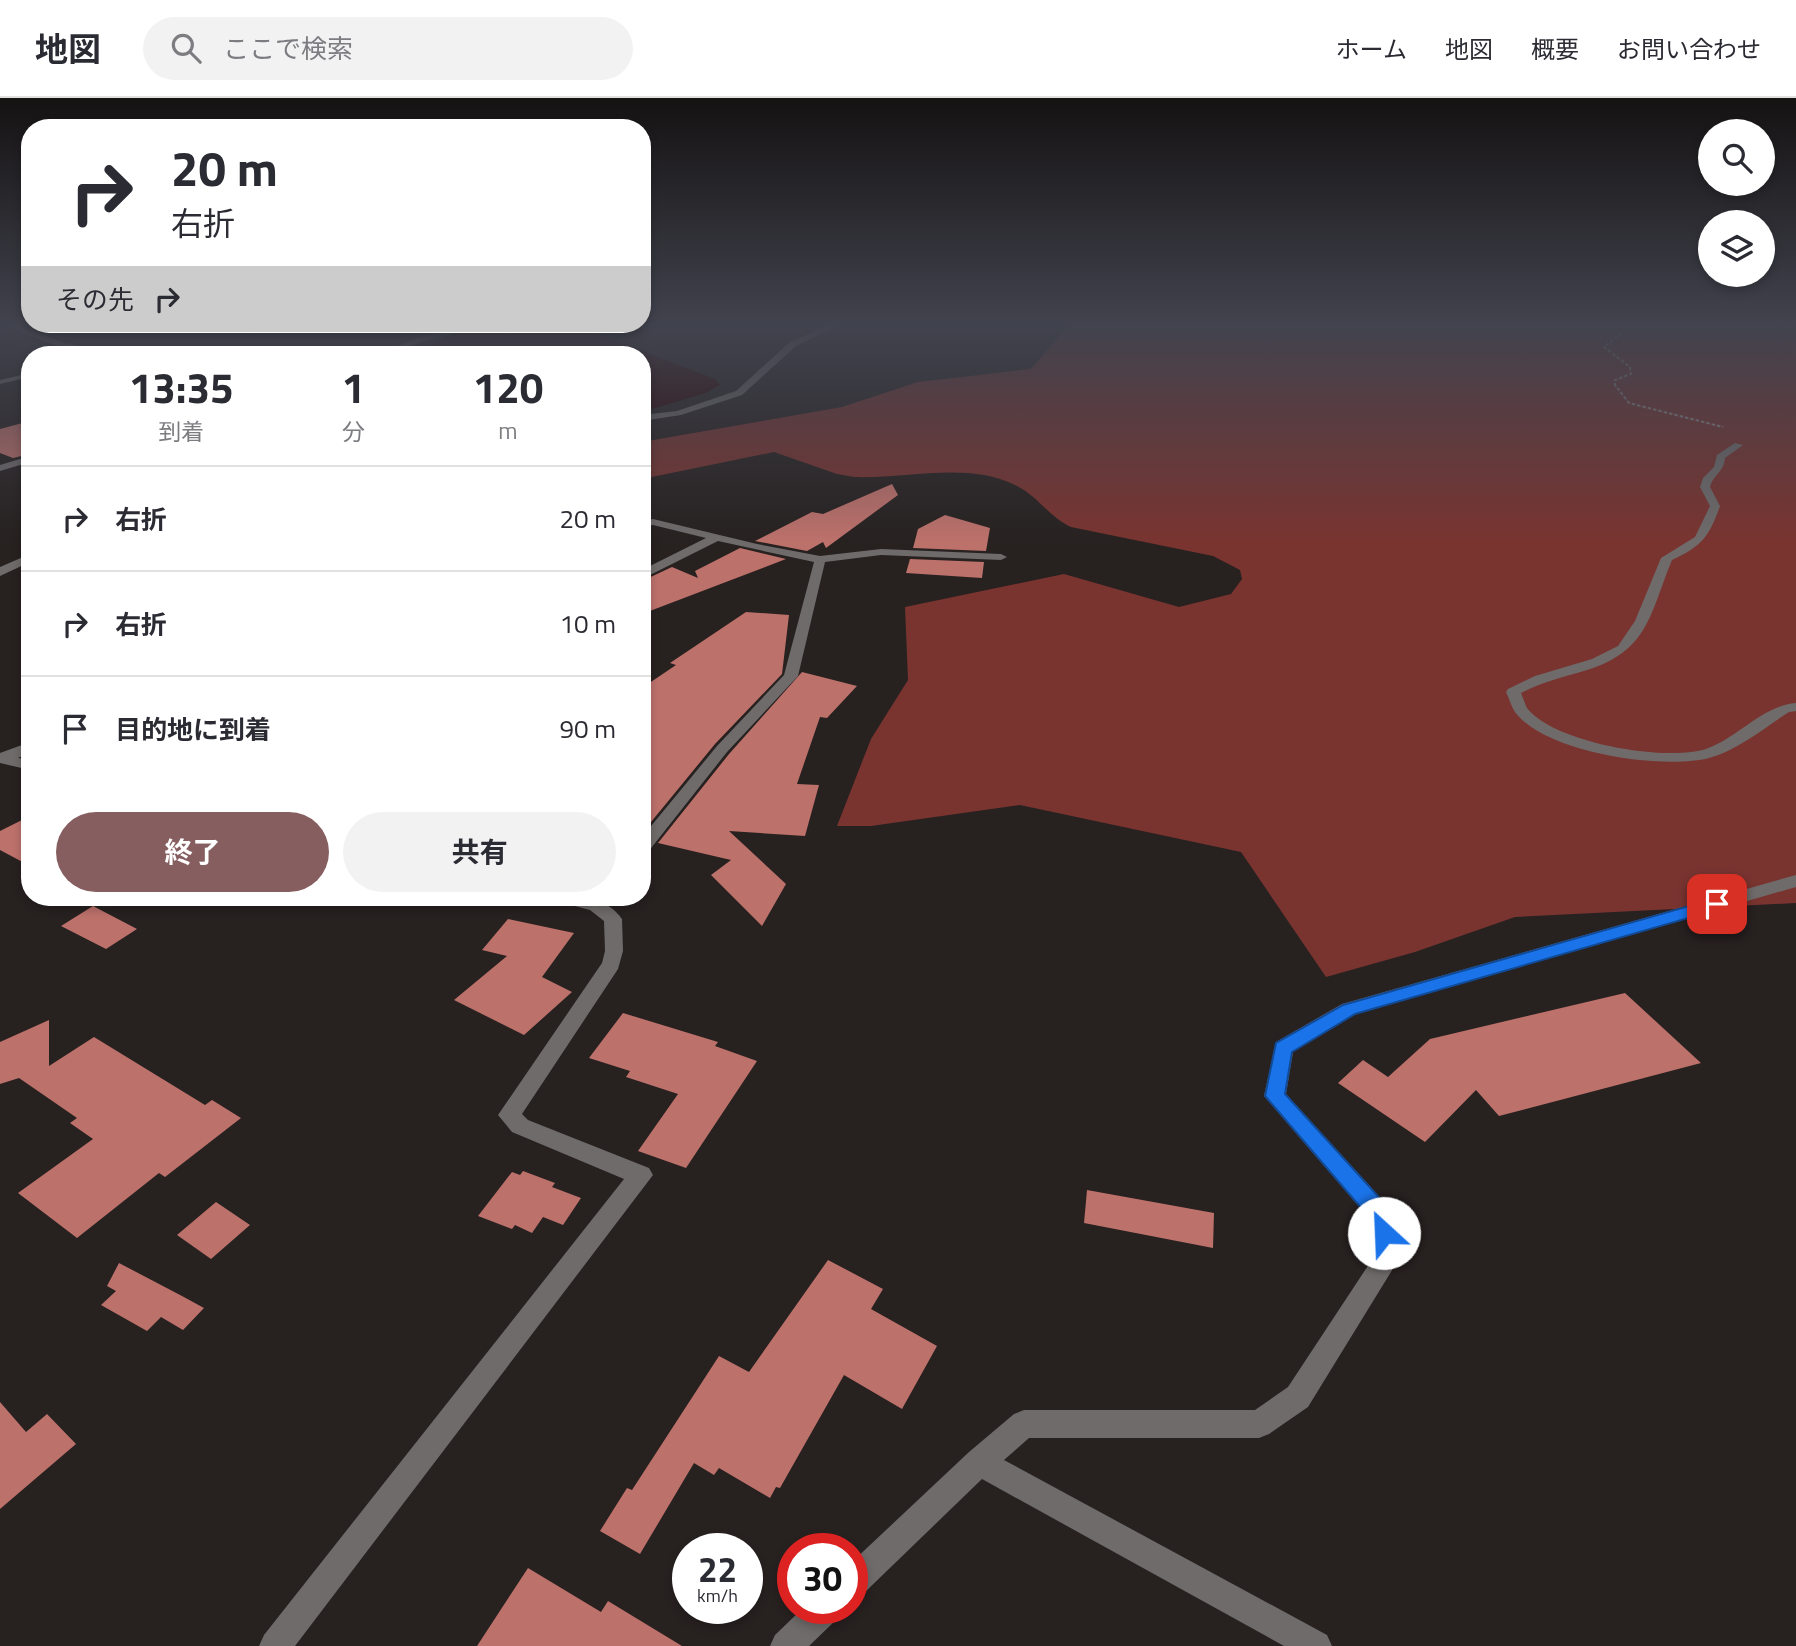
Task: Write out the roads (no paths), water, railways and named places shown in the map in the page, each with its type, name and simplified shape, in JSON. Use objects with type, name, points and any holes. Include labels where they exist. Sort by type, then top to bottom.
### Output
[{"type":"street","points":[[651,417],[678,413],[724,398]]},
{"type":"street","points":[[1738,445],[1720,457],[1719,468],[1707,480],[1705,487],[1714,506],[1706,530],[1698,544],[1667,558],[1649,598],[1642,624],[1624,649],[1578,668],[1532,679],[1513,692],[1514,702],[1533,722],[1565,738],[1631,753],[1679,758],[1708,753],[1785,708],[1796,707]]},
{"type":"street","points":[[0,468],[21,462]]},
{"type":"street","points":[[651,523],[719,537],[757,550],[820,559],[881,552],[1001,557]]},
{"type":"street","points":[[651,571],[719,537]]},
{"type":"street","points":[[651,837],[722,749],[791,676],[820,559]]},
{"type":"street","points":[[0,572],[21,562]]},
{"type":"street","points":[[2,759],[21,750]]},
{"type":"street","points":[[2,759],[21,763]]},
{"type":"street","points":[[868,1568],[979,1462],[1024,1424],[1259,1424],[1298,1397],[1390,1254],[1379,1212],[1275,1096],[1283,1048],[1349,1009],[1796,881]]},
{"type":"street","points":[[275,1646],[641,1175],[520,1126],[509,1115],[611,964],[614,951],[613,919],[602,906]]},
{"type":"street","points":[[979,1462],[1316,1646]]},
{"type":"street","points":[[786,1646],[809,1624]]}]
